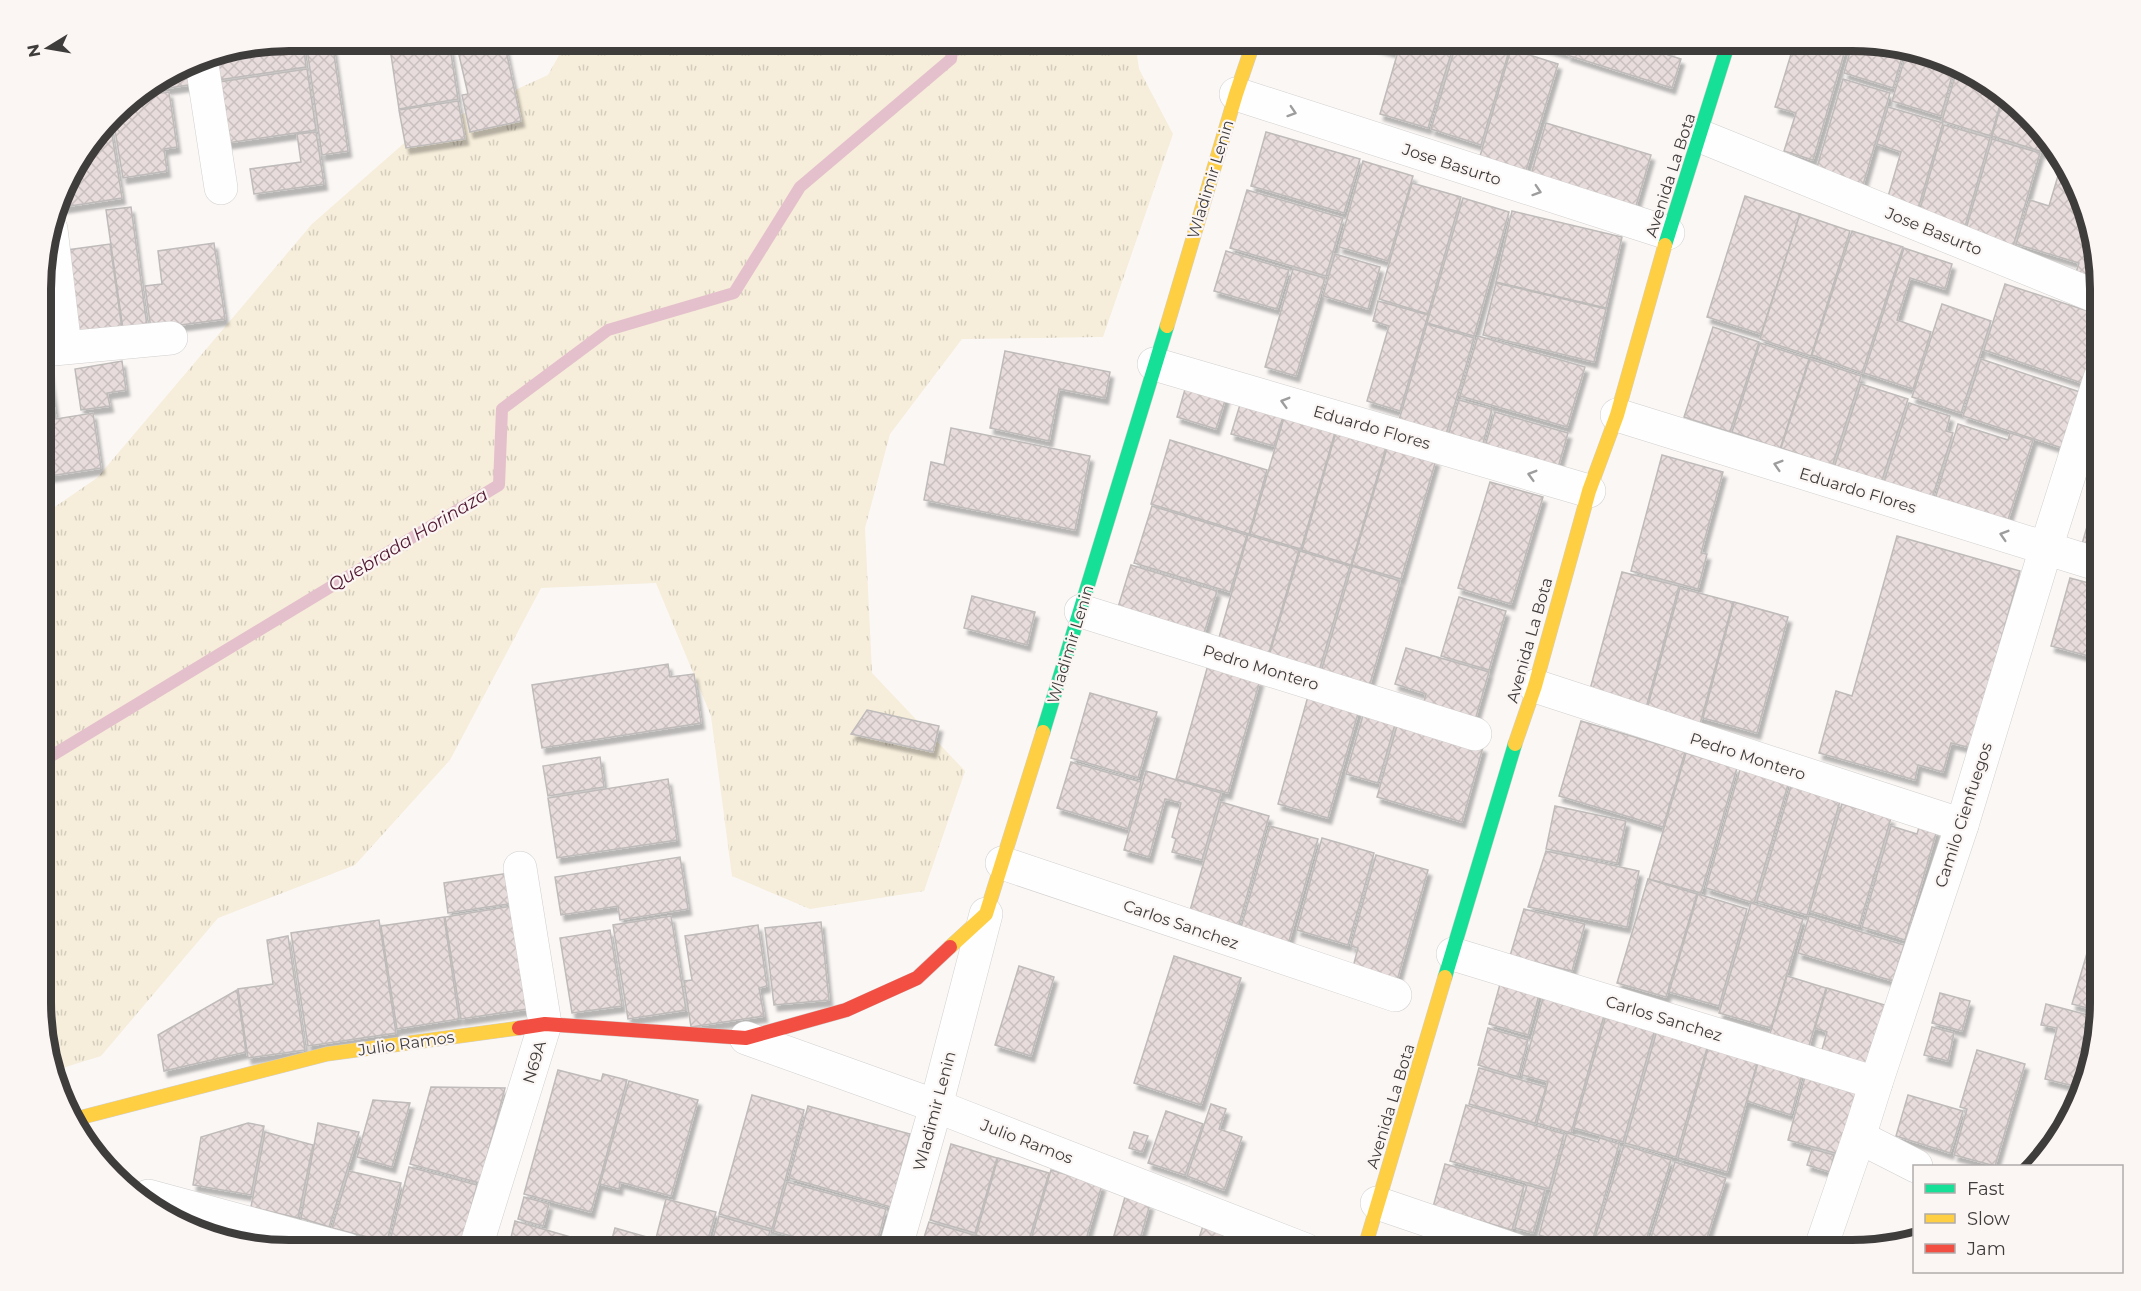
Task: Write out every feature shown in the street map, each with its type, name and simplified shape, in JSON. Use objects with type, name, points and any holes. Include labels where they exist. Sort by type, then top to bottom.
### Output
[{"type":"street","name":"Wladimir Lenin","points":[[898,1240],[936,1106],[986,914],[1081,611],[1250,51]]},
{"type":"street","name":"Avenida La Bota","points":[[1367,1240],[1514,746],[1535,686],[1589,491],[1617,415],[1668,233],[1726,51]]},
{"type":"street","points":[[202,67],[221,188]]},
{"type":"street","name":"Jose Basurto","points":[[1236,94],[1668,233]]},
{"type":"street","name":"Jose Basurto","points":[[1700,136],[2090,294]]},
{"type":"street","points":[[52,272],[54,348],[171,338]]},
{"type":"street","name":"Eduardo Flores","points":[[1154,364],[1589,491]]},
{"type":"street","name":"Camilo Cienfuegos","points":[[1823,1240],[1962,825],[2090,409]]},
{"type":"street","name":"Eduardo Flores","points":[[1617,415],[2090,562]]},
{"type":"street","name":"Pedro Montero","points":[[1081,611],[1475,734]]},
{"type":"street","name":"Pedro Montero","points":[[1535,686],[1962,825]]},
{"type":"street","name":"Carlos Sanchez","points":[[1002,863],[1395,996]]},
{"type":"street","name":"N69A","points":[[478,1240],[545,1024],[520,868]]},
{"type":"street","name":"Julio Ramos","points":[[746,1038],[846,1011],[917,978],[986,914]]},
{"type":"street","name":"Carlos Sanchez","points":[[1453,954],[1876,1083]]},
{"type":"street","name":"Julio Ramos","points":[[81,1117],[327,1054],[545,1024],[746,1038],[936,1106],[1280,1240]]},
{"type":"street","points":[[1859,1137],[1913,1165]]},
{"type":"street","points":[[153,1197],[308,1240]]},
{"type":"street","points":[[1377,1203],[1486,1240]]},
{"type":"green space","points":[[561,51],[1136,51],[1139,69],[1173,134],[1103,337],[962,339],[890,434],[865,528],[872,673],[965,771],[924,891],[810,909],[732,876],[711,716],[656,583],[541,588],[450,760],[355,865],[218,918],[101,1056],[61,1069],[53,1033],[51,1002],[51,510],[97,478],[312,224],[410,138],[548,75]]},
{"type":"building","points":[[304,51],[306,67],[218,80],[216,63],[258,53]]},
{"type":"building","points":[[307,51],[333,51],[348,151],[322,155]]},
{"type":"building","points":[[390,51],[451,51],[458,99],[399,109]]},
{"type":"building","points":[[458,51],[506,51],[521,121],[470,132],[462,95],[468,94]]},
{"type":"building","points":[[1398,51],[1452,51],[1428,128],[1380,114]]},
{"type":"building","points":[[1454,51],[1509,51],[1481,145],[1431,129]]},
{"type":"building","points":[[1510,51],[1517,51],[1558,64],[1524,177],[1478,163]]},
{"type":"building","points":[[1568,51],[1669,51],[1668,55],[1681,59],[1672,88],[1567,55]]},
{"type":"building","points":[[1792,51],[1845,51],[1813,160],[1784,151],[1796,113],[1775,107]]},
{"type":"building","points":[[1850,51],[1902,57],[1893,88],[1844,73]]},
{"type":"building","points":[[1905,57],[1953,74],[1941,116],[1892,101]]},
{"type":"building","points":[[307,69],[316,130],[227,143],[219,82]]},
{"type":"building","points":[[193,71],[195,84],[160,89]]},
{"type":"building","points":[[1955,75],[2001,103],[1991,136],[1942,121]]},
{"type":"building","points":[[1843,79],[1890,93],[1860,195],[1813,181]]},
{"type":"building","points":[[169,92],[177,147],[164,149],[167,171],[123,178],[115,127],[152,94]]},
{"type":"building","points":[[458,101],[465,139],[406,148],[399,110]]},
{"type":"building","points":[[2002,104],[2031,132],[2044,149],[2043,152],[1992,136]]},
{"type":"building","points":[[1888,107],[1943,123],[1916,216],[1885,207],[1901,152],[1877,144]]},
{"type":"building","points":[[1546,123],[1651,155],[1633,216],[1528,185]]},
{"type":"building","points":[[1944,125],[1990,138],[1964,230],[1918,216]]},
{"type":"building","points":[[111,131],[122,198],[66,207],[83,170]]},
{"type":"building","points":[[316,132],[324,184],[254,194],[250,169],[301,162],[297,134]]},
{"type":"building","points":[[1266,132],[1360,159],[1344,213],[1251,186]]},
{"type":"building","points":[[1992,139],[2040,153],[2012,250],[1964,236]]},
{"type":"building","points":[[1363,161],[1413,176],[1388,261],[1339,247]]},
{"type":"building","points":[[2059,172],[2072,198],[2082,227],[2090,283],[2074,279],[2079,263],[2016,244],[2030,200],[2049,206]]},
{"type":"building","points":[[1412,183],[1461,197],[1428,314],[1379,299]]},
{"type":"building","points":[[1247,190],[1343,218],[1326,276],[1230,248]]},
{"type":"building","points":[[1745,196],[1800,214],[1761,334],[1707,317]]},
{"type":"building","points":[[1463,198],[1509,212],[1474,336],[1427,323]]},
{"type":"building","points":[[131,207],[147,326],[123,329],[106,210]]},
{"type":"building","points":[[1512,211],[1622,237],[1606,308],[1496,282]]},
{"type":"building","points":[[1800,214],[1850,231],[1811,356],[1760,339]]},
{"type":"building","points":[[1852,231],[1903,247],[1862,373],[1812,355]]},
{"type":"building","points":[[214,243],[225,319],[151,329],[145,286],[162,284],[158,251]]},
{"type":"building","points":[[110,244],[122,329],[79,335],[67,250]]},
{"type":"building","points":[[1904,248],[1952,264],[1945,289],[1910,278],[1897,320],[1931,332],[1913,389],[1864,373]]},
{"type":"building","points":[[1226,251],[1289,270],[1277,309],[1214,291]]},
{"type":"building","points":[[1335,254],[1380,267],[1368,309],[1323,296]]},
{"type":"building","points":[[1293,269],[1325,278],[1296,376],[1265,367]]},
{"type":"building","points":[[1496,283],[1606,309],[1594,362],[1483,335]]},
{"type":"building","points":[[2005,284],[2090,312],[2090,359],[2082,383],[1984,350]]},
{"type":"building","points":[[1378,301],[1428,315],[1400,411],[1367,401],[1389,326],[1373,321]]},
{"type":"building","points":[[1942,304],[1991,321],[1961,413],[1912,397]]},
{"type":"building","points":[[1427,324],[1474,338],[1444,441],[1397,427]]},
{"type":"building","points":[[1713,327],[1759,342],[1730,432],[1684,417]]},
{"type":"building","points":[[1478,336],[1585,367],[1567,427],[1460,396]]},
{"type":"building","points":[[1760,343],[1809,359],[1780,449],[1732,432]]},
{"type":"building","points":[[1005,351],[1110,372],[1105,398],[1059,389],[1049,441],[990,428]]},
{"type":"building","points":[[1810,359],[1861,376],[1829,476],[1807,457],[1781,448]]},
{"type":"building","points":[[1981,359],[2080,392],[2062,448],[1963,416]]},
{"type":"building","points":[[122,361],[126,390],[107,393],[110,406],[81,410],[75,369]]},
{"type":"building","points":[[1188,379],[1228,391],[1216,429],[1177,417]]},
{"type":"building","points":[[51,384],[56,419],[93,413],[101,468],[51,476]]},
{"type":"building","points":[[1861,384],[1908,399],[1881,483],[1834,468]]},
{"type":"building","points":[[1243,395],[1286,407],[1274,446],[1231,434]]},
{"type":"building","points":[[1459,400],[1492,409],[1480,455],[1445,445]]},
{"type":"building","points":[[1909,403],[1950,416],[1946,431],[1953,433],[1932,498],[1884,482]]},
{"type":"building","points":[[1495,412],[1568,433],[1555,478],[1482,457]]},
{"type":"building","points":[[1285,414],[1336,429],[1301,549],[1250,534]]},
{"type":"building","points":[[1958,424],[2008,440],[2010,433],[2033,440],[2007,523],[1935,499]]},
{"type":"building","points":[[951,428],[1090,456],[1075,530],[924,500],[931,462],[944,465]]},
{"type":"building","points":[[1337,429],[1387,444],[1351,565],[1302,550]]},
{"type":"building","points":[[1170,440],[1267,470],[1249,534],[1151,504]]},
{"type":"building","points":[[1388,445],[1436,460],[1401,579],[1352,565]]},
{"type":"building","points":[[1662,455],[1723,472],[1701,553],[1707,554],[1698,589],[1631,571]]},
{"type":"building","points":[[1490,482],[1543,497],[1511,604],[1458,588]]},
{"type":"building","points":[[1152,506],[1247,535],[1230,592],[1134,563]]},
{"type":"building","points":[[2090,516],[2090,554],[2080,551]]},
{"type":"building","points":[[1248,535],[1299,550],[1268,656],[1218,641]]},
{"type":"building","points":[[1897,536],[2020,571],[1971,748],[1951,743],[1943,772],[1918,765],[1915,780],[1819,753],[1836,691],[1852,696]]},
{"type":"building","points":[[1300,551],[1350,566],[1319,671],[1269,656]]},
{"type":"building","points":[[1131,565],[1217,591],[1201,643],[1115,617]]},
{"type":"building","points":[[1352,566],[1400,581],[1369,687],[1321,672]]},
{"type":"building","points":[[1622,572],[1679,586],[1646,708],[1589,693]]},
{"type":"building","points":[[2070,578],[2090,583],[2090,656],[2051,646]]},
{"type":"building","points":[[1680,588],[1733,602],[1700,724],[1647,709]]},
{"type":"building","points":[[972,596],[1035,612],[1027,645],[964,628]]},
{"type":"building","points":[[1459,597],[1506,611],[1489,670],[1441,656]]},
{"type":"building","points":[[1734,602],[1788,617],[1757,733],[1703,718]]},
{"type":"building","points":[[1406,648],[1489,672],[1473,727],[1421,712],[1426,694],[1395,684]]},
{"type":"building","points":[[668,664],[670,677],[694,674],[701,723],[542,748],[532,685]]},
{"type":"building","points":[[1208,665],[1260,680],[1228,793],[1176,779]]},
{"type":"building","points":[[1310,689],[1361,703],[1328,818],[1278,804]]},
{"type":"building","points":[[1090,693],[1157,712],[1138,778],[1071,758]]},
{"type":"building","points":[[867,710],[939,726],[933,752],[851,734]]},
{"type":"building","points":[[1364,712],[1396,721],[1378,783],[1346,774]]},
{"type":"building","points":[[1581,721],[1685,752],[1663,827],[1559,796]]},
{"type":"building","points":[[1398,722],[1483,747],[1462,822],[1377,797]]},
{"type":"building","points":[[1686,753],[1737,768],[1701,893],[1649,879]]},
{"type":"building","points":[[600,757],[604,787],[548,796],[543,766]]},
{"type":"building","points":[[1071,762],[1141,782],[1128,829],[1057,808]]},
{"type":"building","points":[[1741,766],[1789,781],[1754,903],[1706,888]]},
{"type":"building","points":[[1146,771],[1221,793],[1202,860],[1172,852],[1176,839],[1172,837],[1181,803],[1165,799],[1149,857],[1124,850]]},
{"type":"building","points":[[668,779],[677,840],[557,858],[548,798]]},
{"type":"building","points":[[1791,786],[1840,801],[1807,915],[1757,901]]},
{"type":"building","points":[[1221,802],[1269,816],[1236,935],[1187,921]]},
{"type":"building","points":[[1842,804],[1891,818],[1859,926],[1810,911]]},
{"type":"building","points":[[1555,806],[1626,821],[1617,863],[1546,849]]},
{"type":"building","points":[[1920,824],[1937,830],[1905,940],[1862,927],[1891,826],[1917,834]]},
{"type":"building","points":[[1270,826],[1318,839],[1287,948],[1238,938]]},
{"type":"building","points":[[1322,838],[1374,853],[1348,945],[1297,930]]},
{"type":"building","points":[[1546,851],[1639,871],[1627,927],[1528,907]]},
{"type":"building","points":[[1376,855],[1428,870],[1395,988],[1351,975],[1358,948],[1351,946]]},
{"type":"building","points":[[680,857],[688,909],[620,920],[618,906],[561,915],[555,877]]},
{"type":"building","points":[[509,873],[514,903],[448,913],[444,883]]},
{"type":"building","points":[[1648,879],[1697,894],[1666,997],[1617,983]]},
{"type":"building","points":[[1698,894],[1747,909],[1719,1006],[1669,992]]},
{"type":"building","points":[[1751,903],[1803,919],[1771,1028],[1719,1013]]},
{"type":"building","points":[[512,906],[527,1009],[461,1019],[445,917]]},
{"type":"building","points":[[1524,909],[1585,924],[1572,971],[1510,956]]},
{"type":"building","points":[[671,916],[686,1010],[628,1019],[613,925]]},
{"type":"building","points":[[1809,916],[1904,945],[1893,981],[1798,953]]},
{"type":"building","points":[[444,917],[459,1019],[397,1029],[381,926]]},
{"type":"building","points":[[379,920],[396,1033],[308,1046],[291,933]]},
{"type":"building","points":[[821,922],[829,1000],[774,1005],[765,928]]},
{"type":"building","points":[[758,925],[767,986],[759,988],[764,1016],[691,1027],[684,981],[692,980],[685,936]]},
{"type":"building","points":[[610,930],[622,1006],[572,1013],[560,938]]},
{"type":"building","points":[[288,936],[305,1050],[248,1058],[238,989],[273,984],[267,940]]},
{"type":"building","points":[[2090,943],[2090,1009],[2072,1004]]},
{"type":"building","points":[[1174,956],[1241,978],[1201,1105],[1134,1083]]},
{"type":"building","points":[[1019,966],[1054,977],[1031,1056],[995,1045]]},
{"type":"building","points":[[1787,976],[1826,988],[1808,1049],[1769,1037]]},
{"type":"building","points":[[1502,977],[1541,988],[1528,1035],[1489,1024]]},
{"type":"building","points":[[1827,988],[1888,1006],[1869,1068],[1821,1053],[1827,1032],[1815,1028]]},
{"type":"building","points":[[237,990],[246,1052],[164,1071],[158,1035]]},
{"type":"building","points":[[1940,993],[1970,1001],[1962,1031],[1932,1023]]},
{"type":"building","points":[[1544,994],[1605,1012],[1571,1133],[1537,1123],[1548,1082],[1522,1075]]},
{"type":"building","points":[[2046,1004],[2089,1015],[2088,1031],[2074,1086],[2045,1079],[2057,1028],[2041,1025]]},
{"type":"building","points":[[1607,1012],[1656,1026],[1623,1142],[1574,1128]]},
{"type":"building","points":[[1658,1027],[1709,1041],[1676,1157],[1625,1143]]},
{"type":"building","points":[[1932,1027],[1954,1033],[1948,1061],[1924,1055]]},
{"type":"building","points":[[1488,1028],[1528,1040],[1518,1077],[1478,1065]]},
{"type":"building","points":[[1710,1041],[1759,1056],[1727,1172],[1678,1158]]},
{"type":"building","points":[[1977,1050],[2025,1064],[1995,1165],[1954,1155],[1967,1109],[1960,1107]]},
{"type":"building","points":[[1760,1056],[1804,1068],[1791,1115],[1747,1101]]},
{"type":"building","points":[[1479,1068],[1546,1087],[1535,1123],[1469,1104]]},
{"type":"building","points":[[558,1070],[601,1081],[603,1074],[627,1080],[591,1212],[524,1194]]},
{"type":"building","points":[[1806,1073],[1858,1088],[1839,1154],[1788,1140]]},
{"type":"building","points":[[629,1081],[698,1100],[671,1196],[620,1182],[619,1189],[600,1184]]},
{"type":"building","points":[[431,1087],[505,1088],[480,1183],[410,1164]]},
{"type":"building","points":[[752,1095],[804,1110],[772,1229],[719,1214]]},
{"type":"building","points":[[1908,1095],[1963,1111],[1950,1153],[1896,1136]]},
{"type":"building","points":[[373,1100],[410,1103],[392,1167],[357,1157]]},
{"type":"building","points":[[1211,1104],[1226,1109],[1219,1129],[1242,1137],[1224,1190],[1187,1176]]},
{"type":"building","points":[[1466,1105],[1564,1134],[1549,1189],[1450,1161]]},
{"type":"building","points":[[808,1106],[910,1134],[891,1207],[789,1178]]},
{"type":"building","points":[[1166,1111],[1203,1124],[1185,1175],[1148,1163]]},
{"type":"building","points":[[248,1123],[264,1126],[251,1195],[193,1185],[201,1137]]},
{"type":"building","points":[[318,1123],[359,1132],[329,1227],[301,1218]]},
{"type":"building","points":[[265,1132],[313,1145],[298,1218],[251,1207]]},
{"type":"building","points":[[1134,1132],[1148,1136],[1142,1152],[1129,1148]]},
{"type":"building","points":[[1567,1133],[1598,1142],[1600,1138],[1619,1144],[1593,1240],[1556,1240],[1539,1235]]},
{"type":"building","points":[[951,1144],[997,1158],[975,1233],[930,1220]]},
{"type":"building","points":[[1624,1145],[1671,1160],[1646,1240],[1594,1240]]},
{"type":"building","points":[[1812,1149],[1834,1155],[1830,1172],[1807,1165]]},
{"type":"building","points":[[998,1158],[1049,1173],[1029,1240],[993,1240],[976,1235]]},
{"type":"building","points":[[1675,1162],[1726,1178],[1706,1240],[1650,1240]]},
{"type":"building","points":[[1445,1164],[1524,1186],[1512,1230],[1433,1207]]},
{"type":"building","points":[[409,1167],[477,1185],[463,1240],[390,1240]]},
{"type":"building","points":[[1051,1170],[1102,1185],[1086,1240],[1031,1240]]},
{"type":"building","points":[[349,1171],[401,1183],[387,1240],[332,1228]]},
{"type":"building","points":[[787,1182],[886,1209],[878,1240],[806,1240],[773,1231]]},
{"type":"building","points":[[1527,1185],[1545,1190],[1533,1233],[1515,1228]]},
{"type":"building","points":[[524,1197],[549,1204],[543,1226],[518,1219]]},
{"type":"building","points":[[1125,1197],[1150,1204],[1140,1240],[1113,1240]]},
{"type":"building","points":[[666,1199],[716,1212],[708,1240],[656,1240]]},
{"type":"building","points":[[719,1216],[770,1231],[768,1240],[713,1240]]},
{"type":"building","points":[[515,1221],[581,1240],[510,1240]]},
{"type":"building","points":[[929,1222],[991,1240],[923,1240]]},
{"type":"building","points":[[1203,1226],[1251,1240],[1198,1240]]},
{"type":"building","points":[[615,1228],[654,1239],[654,1240],[612,1240]]},
{"type":"waterway","name":"Quebrada Horinaza","points":[[51,756],[499,485],[502,409],[608,330],[734,293],[800,187],[951,59],[952,51]]},
{"type":"traffic: fast","points":[[1665,245],[1726,51]]},
{"type":"traffic: fast","points":[[1043,732],[1167,326]]},
{"type":"traffic: fast","points":[[1445,977],[1515,744]]},
{"type":"traffic: slow","points":[[1167,326],[1251,51]]},
{"type":"traffic: slow","points":[[1515,744],[1535,686],[1589,491],[1617,415],[1665,245]]},
{"type":"traffic: slow","points":[[950,947],[986,914],[1043,732]]},
{"type":"traffic: slow","points":[[1367,1240],[1445,977]]},
{"type":"traffic: slow","points":[[81,1117],[327,1054],[519,1028]]},
{"type":"traffic: jam","points":[[519,1028],[545,1024],[746,1038],[846,1010],[917,978],[950,947]]}]
